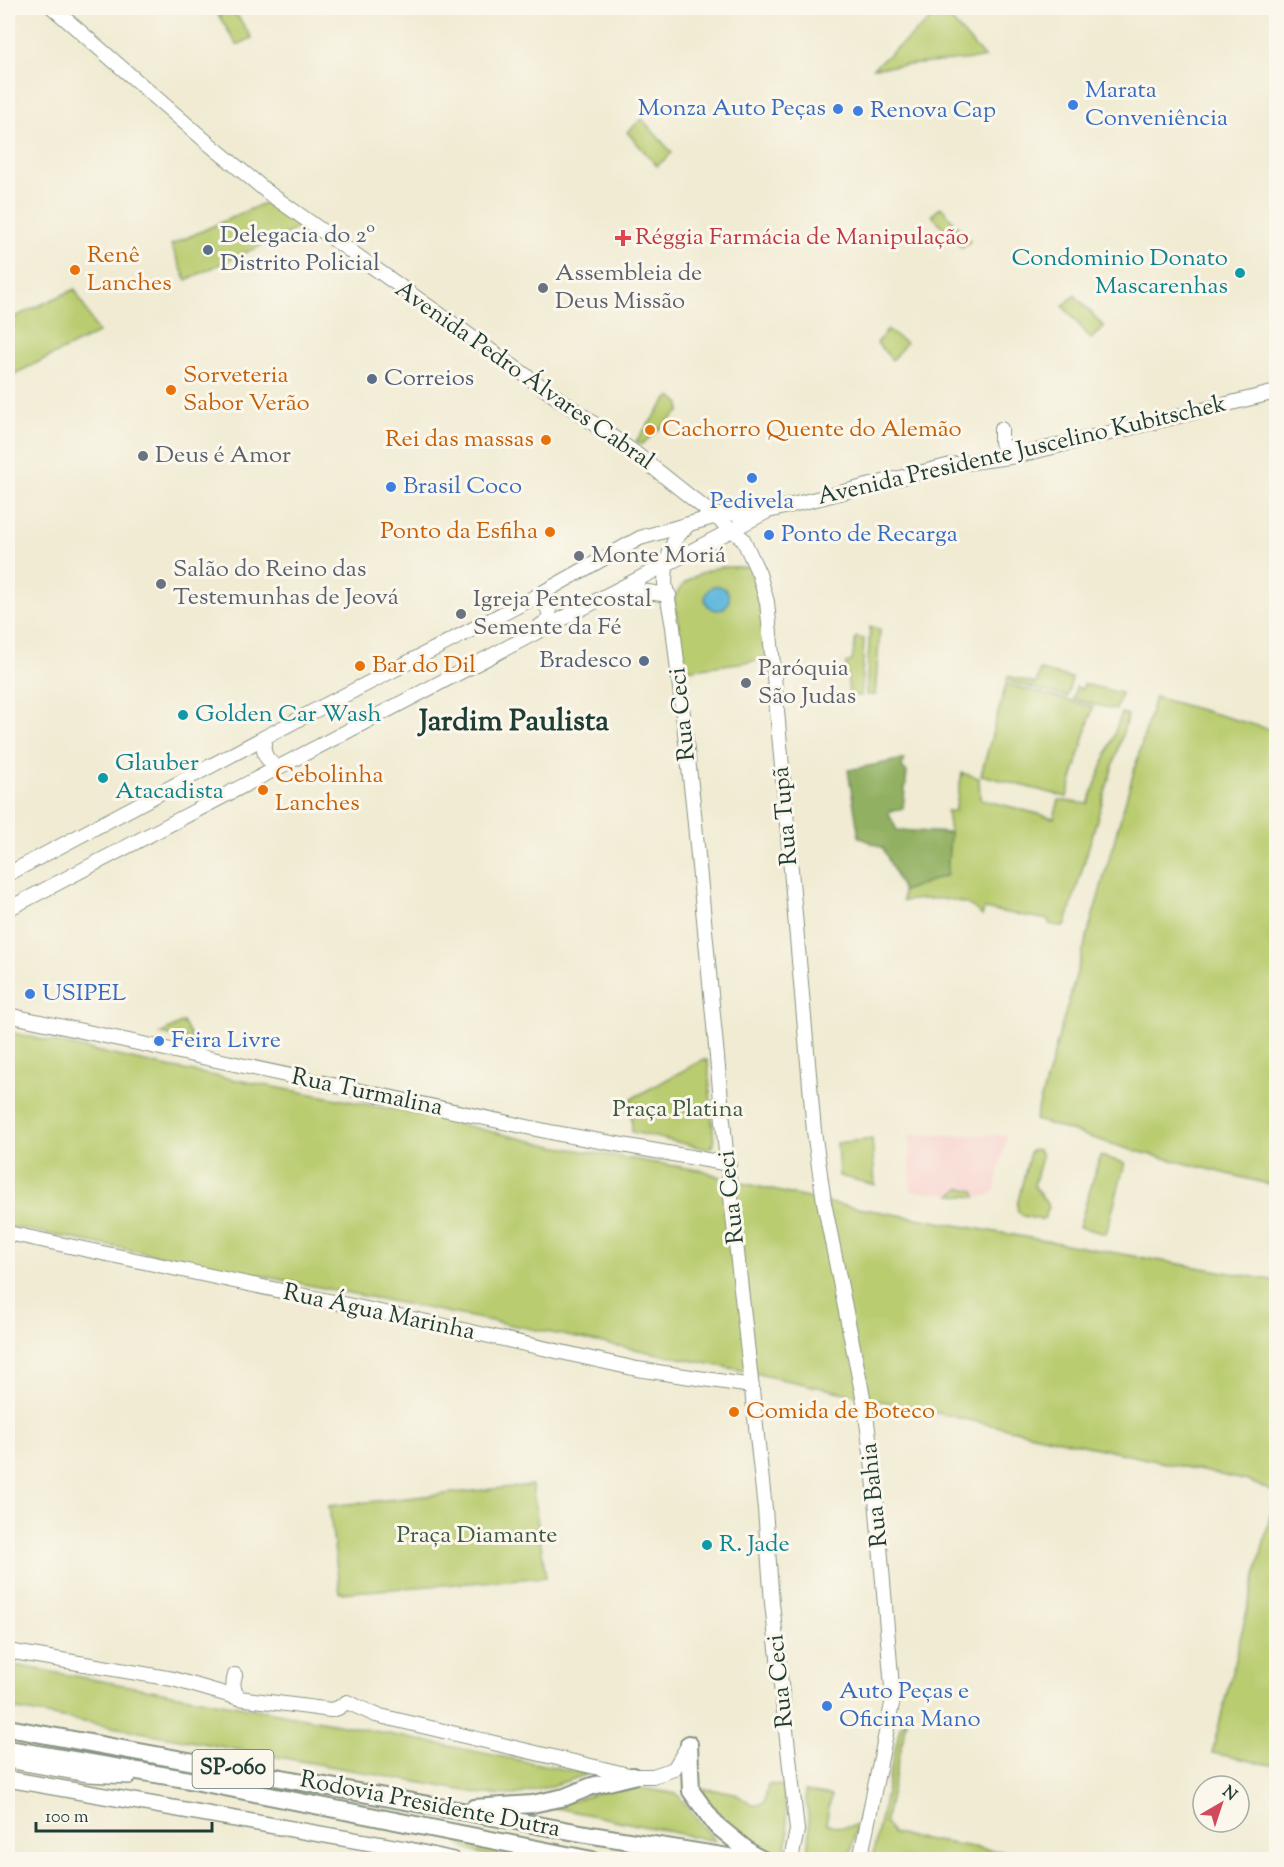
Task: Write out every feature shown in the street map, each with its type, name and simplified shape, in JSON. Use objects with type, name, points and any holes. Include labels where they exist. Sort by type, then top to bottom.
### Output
[{"type":"highway","name":"Rodovia Presidente Dutra","points":[[8,1728],[592,1835],[747,1860]]},
{"type":"highway","points":[[689,1744],[691,1791],[714,1824],[753,1855],[763,1860]]},
{"type":"highway","name":"Rodovia Presidente Dutra","points":[[8,1749],[179,1778],[592,1860]]},
{"type":"highway","points":[[458,1810],[497,1805],[532,1804],[565,1797],[592,1786],[633,1776]]},
{"type":"main road","name":"Avenida Pedro Álvares Cabral","points":[[53,8],[270,194],[636,453],[717,516]]},
{"type":"main road","name":"Avenida Presidente Juscelino Kubitschek","points":[[8,874],[533,598],[640,538],[730,513],[768,511],[951,465],[1016,456],[1276,392]]},
{"type":"main road","points":[[1001,429],[1000,442],[1016,456]]},
{"type":"main road","name":"Avenida Presidente Juscelino Kubitschek","points":[[512,646],[768,511]]},
{"type":"main road","name":"Rua Tupã","points":[[717,516],[743,539],[759,574],[767,602],[814,1131]]},
{"type":"main road","points":[[666,565],[675,539],[689,524]]},
{"type":"main road","name":"Rua Ceci","points":[[666,565],[666,583],[693,803],[765,1509],[772,1603],[797,1830],[791,1860]]},
{"type":"main road","points":[[615,590],[669,595]]},
{"type":"main road","points":[[8,909],[512,646],[526,634],[547,622],[550,615],[548,607],[542,601],[533,598]]},
{"type":"main road","points":[[265,737],[264,754],[271,764],[277,767]]},
{"type":"main road","name":"Rua Turmalina","points":[[8,1015],[555,1133],[729,1164]]},
{"type":"main road","name":"Rua Bahia","points":[[814,1131],[824,1202],[865,1407],[874,1476],[893,1699],[860,1860]]},
{"type":"main road","name":"Rua Água Marinha","points":[[8,1233],[638,1369],[752,1386]]},
{"type":"main road","points":[[8,1651],[173,1679],[239,1698],[331,1710],[347,1702],[376,1715],[633,1776],[653,1776],[674,1769],[689,1744]]},
{"type":"main road","points":[[235,1675],[234,1690],[239,1698]]},
{"type":"main road","points":[[8,1760],[88,1774],[179,1778]]},
{"type":"main road","points":[[8,1779],[405,1849],[453,1860]]},
{"type":"shaded area","points":[[909,1135],[1007,1135],[995,1189],[991,1195],[984,1197],[911,1191]]},
{"type":"green space","points":[[214,8],[232,8],[252,38],[237,45]]},
{"type":"green space","points":[[942,10],[985,58],[873,68]]},
{"type":"green space","points":[[642,119],[672,153],[657,166],[627,132]]},
{"type":"green space","points":[[271,200],[298,223],[297,229],[186,280],[171,245]]},
{"type":"green space","points":[[941,207],[970,241],[962,248],[932,215]]},
{"type":"green space","points":[[75,289],[98,333],[8,377],[8,320]]},
{"type":"green space","points":[[1075,295],[1104,327],[1091,339],[1063,306]]},
{"type":"green space","points":[[887,330],[906,343],[892,360],[877,343]]},
{"type":"green space","points":[[672,397],[680,404],[680,411],[641,445],[636,441],[668,398]]},
{"type":"green space","points":[[720,567],[749,567],[761,601],[769,659],[686,670],[674,599],[681,587],[692,578]]},
{"type":"green space","points":[[870,627],[880,629],[875,695],[866,695]]},
{"type":"green space","points":[[856,637],[864,639],[861,696],[849,695],[846,663],[852,661]]},
{"type":"green space","points":[[1040,670],[1072,678],[1067,697],[1007,681],[1008,676],[1036,684]]},
{"type":"green space","points":[[1006,684],[1093,707],[1067,797],[981,775]]},
{"type":"green space","points":[[1084,684],[1121,693],[1116,710],[1073,699],[1076,687],[1082,689]]},
{"type":"green space","points":[[1155,697],[1276,731],[1276,1186],[1128,1149],[1035,1120]]},
{"type":"green space","points":[[1122,713],[1128,715],[1065,927],[1049,924],[1049,920],[984,909],[982,916],[966,904],[945,899],[903,901],[903,891],[947,875],[950,833],[947,811],[955,811],[962,773],[979,778],[980,799],[1054,818],[1059,800],[1088,804]]},
{"type":"green space","points":[[904,759],[902,767],[907,772],[903,808],[888,812],[897,830],[950,833],[947,875],[903,891],[883,848],[859,837],[848,770]]},
{"type":"green space","points":[[183,1022],[194,1041],[160,1034]]},
{"type":"green space","points":[[8,1032],[168,1067],[407,1112],[553,1146],[705,1171],[722,1178],[824,1202],[1276,1281],[1276,1493],[1248,1481],[735,1369],[8,1226]]},
{"type":"green space","name":"Praça Platina","points":[[704,1059],[708,1061],[714,1145],[707,1149],[632,1132],[631,1099]]},
{"type":"green space","points":[[872,1139],[875,1185],[839,1176],[837,1143]]},
{"type":"green space","points":[[1035,1149],[1040,1151],[1042,1157],[1034,1185],[1049,1207],[1045,1217],[1041,1220],[1024,1216],[1018,1212],[1017,1205],[1030,1152]]},
{"type":"green space","points":[[1100,1156],[1125,1163],[1106,1234],[1079,1227]]},
{"type":"green space","points":[[961,1188],[974,1191],[976,1197],[951,1195]]},
{"type":"green space","name":"Praça Diamante","points":[[532,1485],[546,1577],[340,1593],[329,1506]]},
{"type":"green space","points":[[1273,1505],[1276,1507],[1276,1766],[1212,1753]]},
{"type":"green space","points":[[8,1664],[354,1727],[588,1774],[515,1795],[483,1794],[8,1708]]},
{"type":"green space","points":[[907,1720],[885,1823],[893,1834],[1047,1859],[872,1859],[900,1726]]},
{"type":"green space","points":[[768,1784],[783,1786],[788,1834],[786,1851],[759,1847],[738,1837],[719,1821],[702,1800],[704,1789],[733,1793],[751,1804],[759,1805],[764,1803]]},
{"type":"green space","points":[[624,1785],[677,1794],[715,1841],[552,1807]]},
{"type":"green space","points":[[805,1791],[831,1796],[826,1824],[841,1827],[857,1825],[849,1859],[808,1858],[810,1831]]},
{"type":"green space","points":[[457,1841],[544,1859],[485,1855],[464,1847]]},
{"type":"water","points":[[717,586],[722,587],[728,593],[728,603],[722,609],[717,610],[712,609],[706,603],[705,598],[706,593],[712,587]]},
{"type":"place","name":"Marata Conveniência","points":[[1073,105]]},
{"type":"place","name":"Monza Auto Peças","points":[[838,109]]},
{"type":"place","name":"Renova Cap","points":[[858,111]]},
{"type":"place","name":"Réggia Farmácia de Manipulação","points":[[623,238]]},
{"type":"place","name":"Delegacia do 2º Distrito Policial","points":[[208,250]]},
{"type":"place","name":"Renê Lanches","points":[[75,270]]},
{"type":"place","name":"Condominio Donato Mascarenhas","points":[[1240,273]]},
{"type":"place","name":"Assembleia de Deus Missão","points":[[543,288]]},
{"type":"place","name":"Correios","points":[[372,379]]},
{"type":"place","name":"Sorveteria Sabor Verão","points":[[171,390]]},
{"type":"place","name":"Cachorro Quente do Alemão","points":[[650,430]]},
{"type":"place","name":"Rei das massas","points":[[546,440]]},
{"type":"place","name":"Deus é Amor","points":[[143,456]]},
{"type":"place","name":"Pedivela","points":[[752,478]]},
{"type":"place","name":"Brasil Coco","points":[[391,487]]},
{"type":"place","name":"Ponto da Esfiha","points":[[550,532]]},
{"type":"place","name":"Ponto de Recarga","points":[[769,535]]},
{"type":"place","name":"Monte Moriá","points":[[579,556]]},
{"type":"place","name":"Salão do Reino das Testemunhas de Jeová","points":[[161,584]]},
{"type":"place","name":"Igreja Pentecostal Semente da Fé","points":[[461,614]]},
{"type":"place","name":"Bradesco","points":[[644,661]]},
{"type":"place","name":"Bar do Dil","points":[[360,666]]},
{"type":"place","name":"Paróquia São Judas","points":[[746,683]]},
{"type":"place","name":"Golden Car Wash","points":[[183,715]]},
{"type":"place","name":"Glauber Atacadista","points":[[103,778]]},
{"type":"place","name":"Cebolinha Lanches","points":[[263,790]]},
{"type":"place","name":"USIPEL","points":[[30,994]]},
{"type":"place","name":"Feira Livre","points":[[159,1041]]},
{"type":"place","name":"Comida de Boteco","points":[[734,1412]]},
{"type":"place","name":"R. Jade","points":[[707,1545]]},
{"type":"place","name":"Auto Peças e Oficina Mano","points":[[827,1706]]},
{"type":"district","name":"Jardim Paulista","points":[[514,722]]}]
